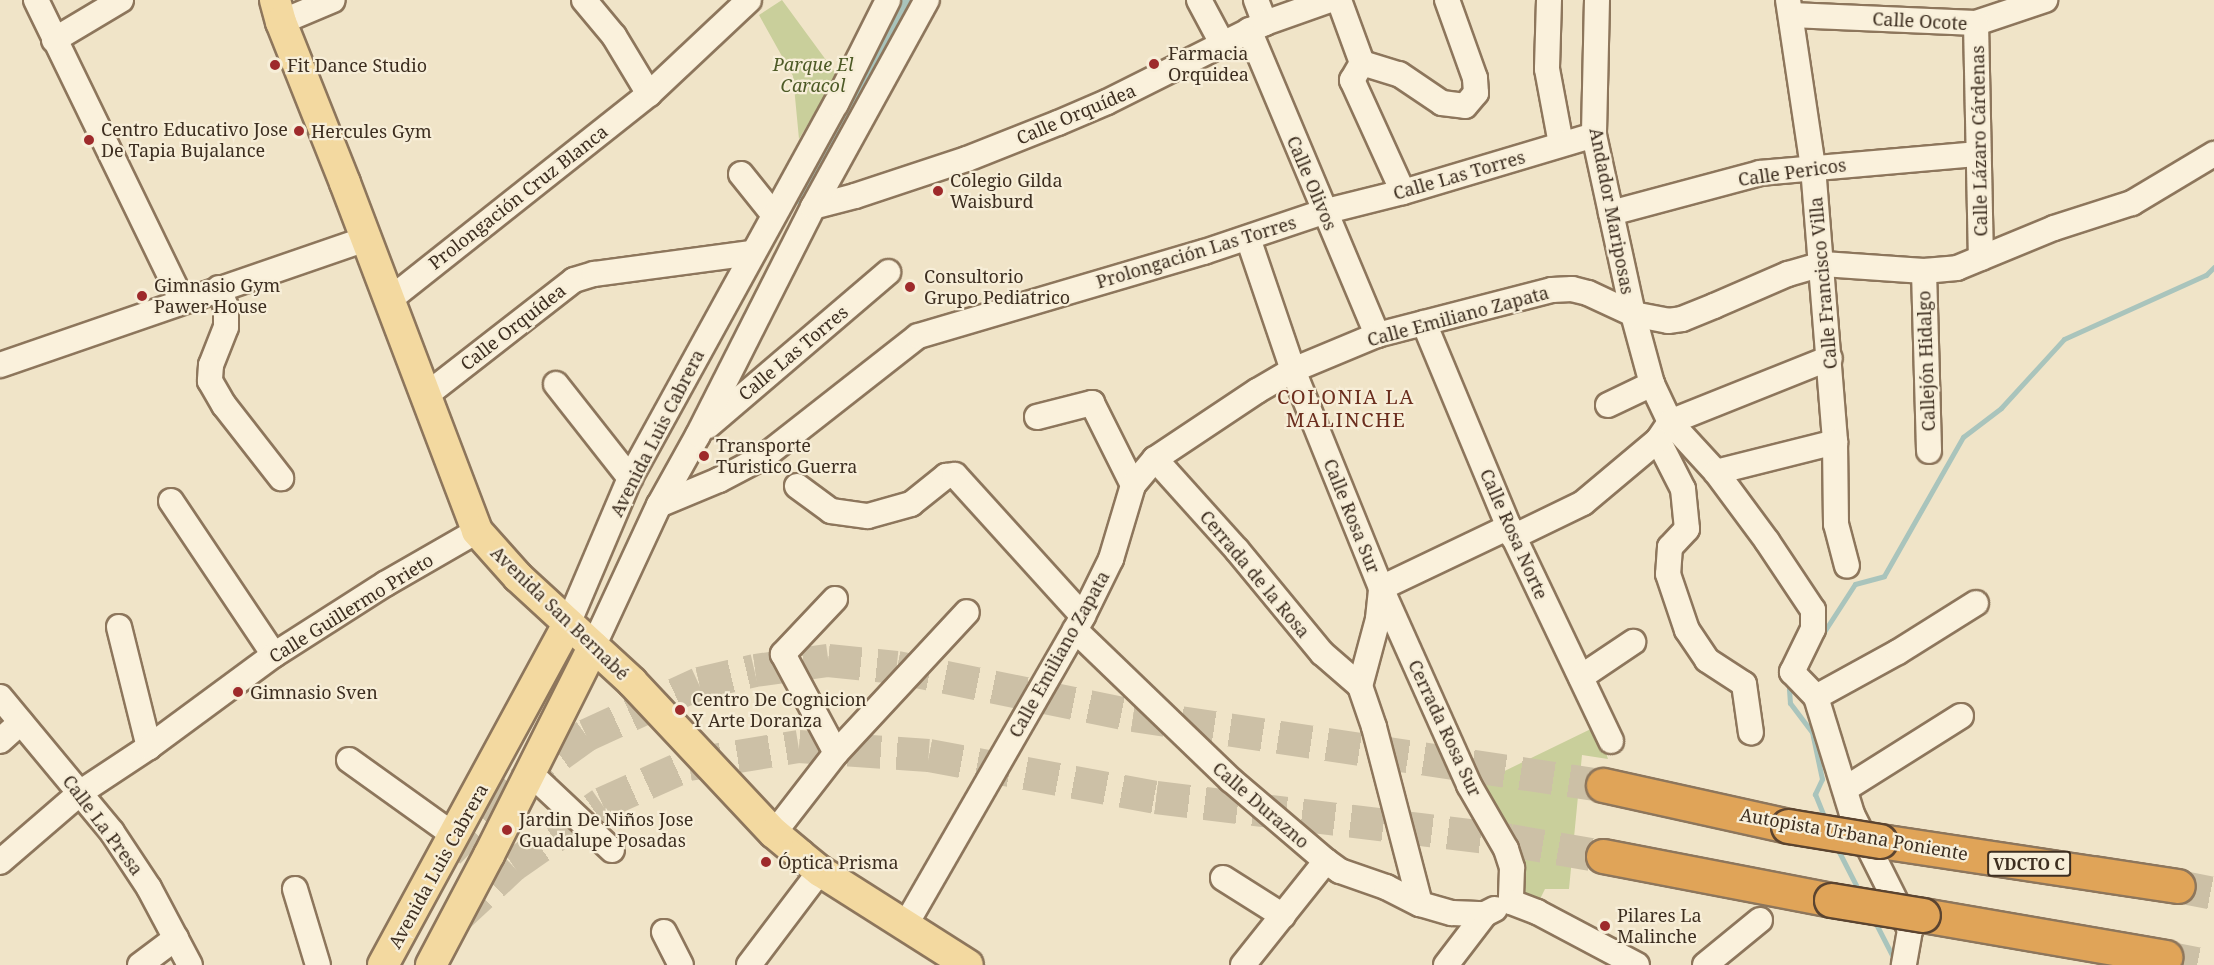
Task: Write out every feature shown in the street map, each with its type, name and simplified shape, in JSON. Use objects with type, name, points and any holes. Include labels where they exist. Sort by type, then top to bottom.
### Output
[{"type":"highway","name":"Autopista Urbana Poniente","points":[[1603,785],[1788,826],[2178,886]]},
{"type":"highway","points":[[1603,856],[1831,900],[2165,957]]},
{"type":"main road","name":"Avenida San Bernabé","points":[[278,11],[477,531],[518,577],[640,690],[774,833],[820,871],[968,965]]},
{"type":"main road","name":"Avenida Luis Cabrera","points":[[383,965],[568,624]]},
{"type":"main road","name":"Avenida Luis Cabrera","points":[[431,965],[531,774],[593,647]]},
{"type":"street","points":[[36,0],[182,301]]},
{"type":"street","points":[[54,40],[121,0]]},
{"type":"street","points":[[278,11],[333,0]]},
{"type":"street","points":[[584,0],[614,36],[649,94]]},
{"type":"street","name":"Prolongación Cruz Blanca","points":[[388,301],[649,94],[749,0]]},
{"type":"street","name":"Avenida Luis Cabrera","points":[[568,624],[630,478],[751,253],[836,105],[888,0]]},
{"type":"street","name":"Avenida Luis Cabrera","points":[[593,647],[659,505],[698,435],[813,207],[927,0]]},
{"type":"street","points":[[1200,0],[1222,43]]},
{"type":"street","name":"Calle Olivos","points":[[1256,0],[1257,27],[1323,212],[1377,335]]},
{"type":"street","name":"Calle Orquídea","points":[[813,207],[855,196],[967,159],[1058,123],[1107,102],[1257,27],[1330,0]]},
{"type":"street","points":[[1339,0],[1362,63],[1353,80],[1403,192]]},
{"type":"street","points":[[1362,63],[1399,74],[1442,103],[1465,106],[1476,93],[1475,78],[1447,0]]},
{"type":"street","name":"Andador Mariposas","points":[[1549,0],[1547,69],[1562,144]]},
{"type":"street","name":"Andador Mariposas","points":[[1597,0],[1594,135],[1633,314],[1664,431],[1683,489],[1686,529],[1670,547],[1668,574],[1687,630],[1707,660],[1744,684],[1751,733]]},
{"type":"street","name":"Calle Ocote","points":[[1790,7],[1976,24],[2014,5],[2045,0]]},
{"type":"street","name":"Calle Francisco Villa","points":[[1790,7],[1813,167],[1822,264],[1835,442],[1836,524],[1847,566]]},
{"type":"street","name":"Calle Lázaro Cárdenas","points":[[1976,24],[1981,258]]},
{"type":"street","name":"Calle Las Torres","points":[[1323,212],[1403,192],[1594,135]]},
{"type":"street","name":"Calle Pericos","points":[[1611,213],[1760,173],[1978,154]]},
{"type":"street","points":[[1822,264],[1924,271],[1957,268],[2054,228],[2132,202],[2214,154]]},
{"type":"street","points":[[741,174],[773,214]]},
{"type":"street","name":"Prolongación Las Torres","points":[[659,505],[720,480],[765,456],[918,336],[1248,238],[1323,212]]},
{"type":"street","name":"Calle Rosa Sur","points":[[1248,238],[1293,370],[1381,588],[1378,619],[1360,686]]},
{"type":"street","points":[[0,365],[74,342],[182,301],[366,239]]},
{"type":"street","name":"Calle Orquídea","points":[[425,396],[574,280],[594,274],[751,253]]},
{"type":"street","name":"Calle Emiliano Zapata","points":[[906,924],[1079,623],[1111,560],[1133,485],[1155,459],[1293,370],[1377,335],[1552,290],[1572,289],[1588,293],[1633,314],[1652,320],[1682,319],[1788,274],[1822,264]]},
{"type":"street","name":"Callejón Hidalgo","points":[[1924,271],[1929,451]]},
{"type":"street","name":"Calle Las Torres","points":[[698,435],[888,272]]},
{"type":"street","points":[[219,288],[225,307],[226,327],[211,364],[210,381],[224,405],[281,478]]},
{"type":"street","name":"Calle Rosa Norte","points":[[1424,323],[1511,532],[1611,741]]},
{"type":"street","points":[[1381,588],[1583,503],[1664,431],[1830,358]]},
{"type":"street","points":[[556,384],[630,478]]},
{"type":"street","points":[[1608,405],[1652,384]]},
{"type":"street","points":[[1037,417],[1092,403],[1133,485]]},
{"type":"street","points":[[1664,431],[1716,472],[1767,541],[1813,610],[1814,629],[1804,684],[1845,789],[1851,814],[1910,930],[1906,962]]},
{"type":"street","points":[[1716,472],[1835,442]]},
{"type":"street","name":"Cerrada de la Rosa","points":[[1155,459],[1237,550],[1322,653],[1360,686]]},
{"type":"street","name":"Calle Durazno","points":[[797,486],[831,511],[868,516],[911,504],[946,476],[955,475],[1079,623],[1231,780],[1326,861],[1340,871],[1386,888],[1420,904],[1452,913],[1485,914]]},
{"type":"street","points":[[171,501],[274,655]]},
{"type":"street","name":"Calle Guillermo Prieto","points":[[0,862],[81,792],[149,747],[274,655],[385,584],[477,531]]},
{"type":"street","name":"Cerrada Rosa Sur","points":[[1381,588],[1469,786],[1506,849],[1512,868],[1511,902]]},
{"type":"street","points":[[835,599],[783,654],[836,753]]},
{"type":"street","points":[[1804,684],[1898,652],[1976,603]]},
{"type":"street","points":[[774,833],[836,753],[967,612]]},
{"type":"street","points":[[119,627],[149,747]]},
{"type":"street","points":[[1581,677],[1633,642]]},
{"type":"street","points":[[1360,686],[1380,749],[1420,904]]},
{"type":"street","name":"Calle La Presa","points":[[0,697],[81,792],[149,888],[190,965]]},
{"type":"street","points":[[1845,789],[1961,716]]},
{"type":"street","points":[[0,741],[21,722]]},
{"type":"street","points":[[349,760],[455,836]]},
{"type":"street","points":[[531,774],[612,850]]},
{"type":"street","points":[[1244,965],[1326,861]]},
{"type":"street","points":[[749,965],[820,871]]},
{"type":"street","points":[[1223,878],[1283,916]]},
{"type":"street","points":[[295,890],[318,965]]},
{"type":"street","points":[[1446,965],[1485,914],[1511,902],[1537,912],[1637,965]]},
{"type":"street","points":[[1705,965],[1760,920]]},
{"type":"street","points":[[664,932],[681,965]]},
{"type":"street","points":[[140,965],[176,938]]},
{"type":"green space","name":"Parque El Caracol","points":[[782,0],[837,75],[799,139],[793,76],[759,15]]},
{"type":"green space","points":[[1597,726],[1608,759],[1582,755],[1569,889],[1545,889],[1537,905],[1517,900],[1518,868],[1496,806],[1484,781]]},
{"type":"waterway","points":[[805,198],[907,0]]},
{"type":"waterway","points":[[1820,638],[1855,584],[1884,576],[1963,437],[2001,408],[2064,339],[2206,275],[2214,267]]},
{"type":"waterway","points":[[1793,682],[1789,689],[1790,703],[1812,732],[1822,779],[1815,794],[1826,821]]},
{"type":"waterway","points":[[1836,846],[1859,891]]},
{"type":"waterway","points":[[1873,918],[1895,961]]},
{"type":"tunnel","points":[[448,852],[488,810],[520,783],[586,735],[699,683],[755,670],[828,660],[897,667],[1133,715],[1603,785]]},
{"type":"tunnel","points":[[457,917],[513,865],[602,803],[689,764],[799,746],[929,755],[1156,797],[1510,840],[1603,856]]},
{"type":"tunnel","points":[[2178,886],[2214,893]]},
{"type":"tunnel","points":[[2165,957],[2206,965]]},
{"type":"place","name":"Farmacia Orquidea","points":[[1154,64]]},
{"type":"place","name":"Fit Dance Studio","points":[[275,65]]},
{"type":"place","name":"Hercules Gym","points":[[299,131]]},
{"type":"place","name":"Centro Educativo Jose De Tapia Bujalance","points":[[89,140]]},
{"type":"place","name":"Colegio Gilda Waisburd","points":[[938,191]]},
{"type":"place","name":"Consultorio Grupo Pediatrico","points":[[910,287]]},
{"type":"place","name":"Gimnasio Gym Pawer House","points":[[142,296]]},
{"type":"place","name":"Transporte Turistico Guerra","points":[[704,456]]},
{"type":"place","name":"Gimnasio Sven","points":[[238,692]]},
{"type":"place","name":"Centro De Cognicion Y Arte Doranza","points":[[680,710]]},
{"type":"place","name":"Jardin De Niños Jose Guadalupe Posadas","points":[[507,830]]},
{"type":"place","name":"Óptica Prisma","points":[[766,862]]},
{"type":"place","name":"Pilares La Malinche","points":[[1605,926]]},
{"type":"district","name":"COLONIA LA MALINCHE","points":[[1346,408]]}]
